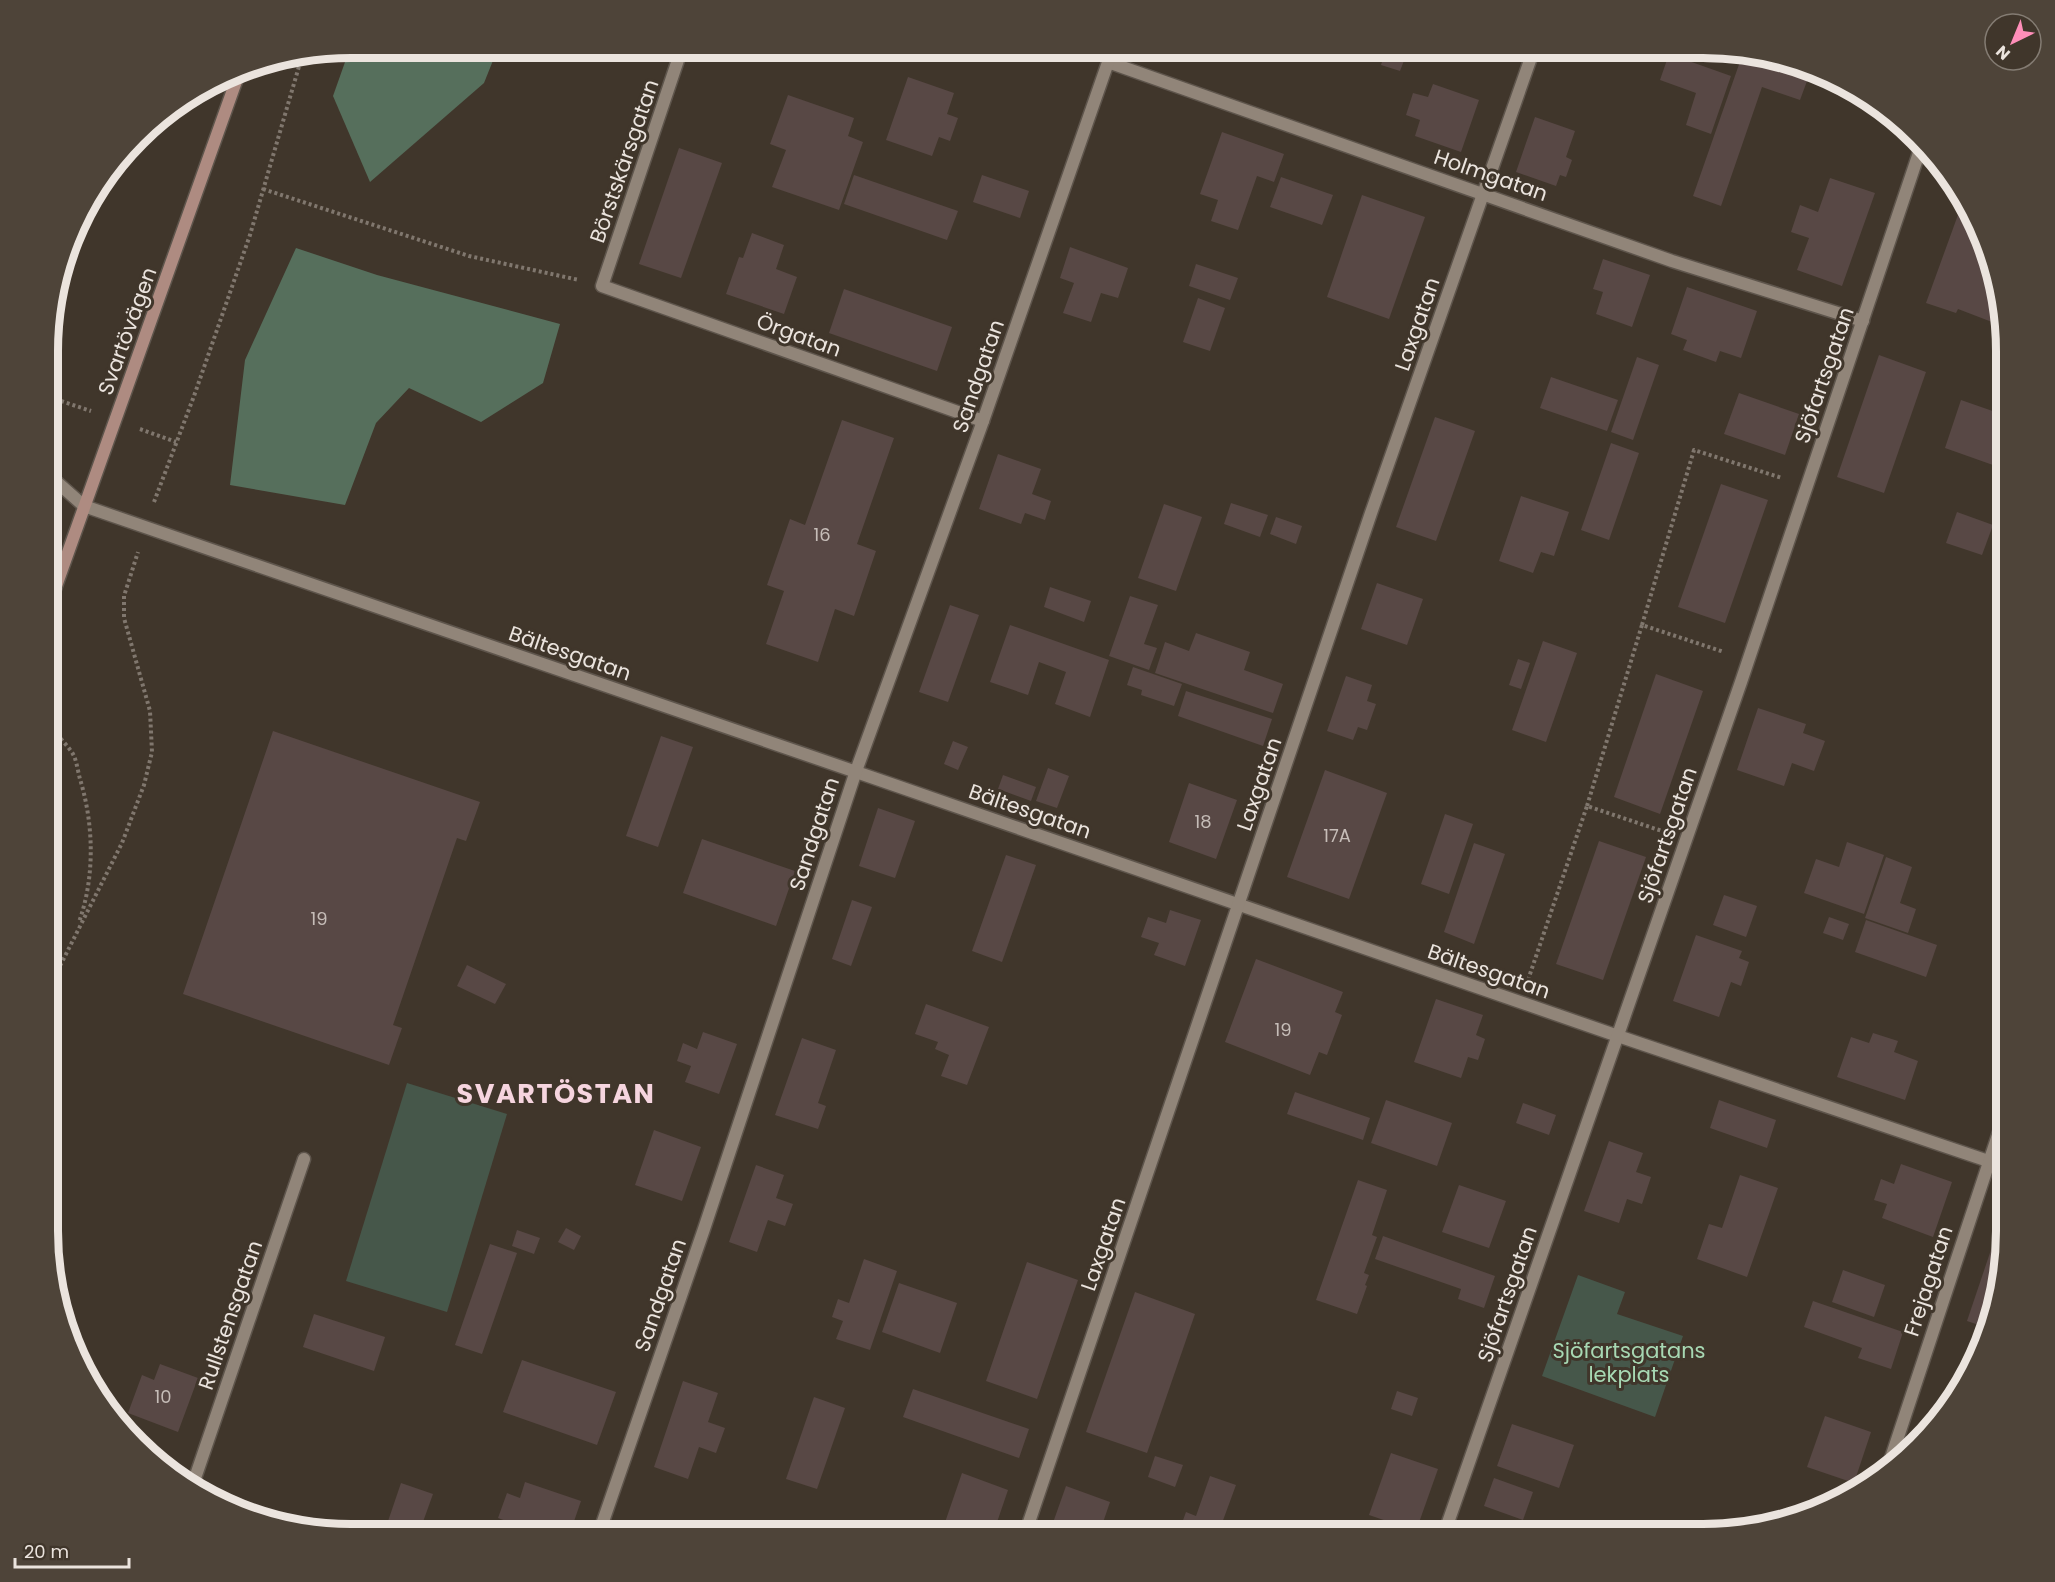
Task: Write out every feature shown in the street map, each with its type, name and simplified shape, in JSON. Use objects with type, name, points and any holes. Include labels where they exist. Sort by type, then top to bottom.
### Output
[{"type":"main road","name":"Svartövägen","points":[[58,580],[236,83]]},
{"type":"street","name":"Börstskärsgatan","points":[[602,286],[679,58]]},
{"type":"street","name":"Sandgatan","points":[[602,1524],[856,771],[983,421],[1109,58]]},
{"type":"street","name":"Laxgatan","points":[[1028,1524],[1371,513],[1531,58]]},
{"type":"street","name":"Holmgatan","points":[[1108,62],[1672,261],[1863,321]]},
{"type":"street","name":"Sjöfartsgatan","points":[[1447,1524],[1741,682],[1920,153]]},
{"type":"street","name":"Örgatan","points":[[602,286],[983,421]]},
{"type":"street","name":"Bältesgatan","points":[[58,483],[84,506],[1618,1036],[1996,1163]]},
{"type":"street","name":"Frejagatan","points":[[1891,1456],[1996,1140]]},
{"type":"street","name":"Rullstensgatan","points":[[195,1478],[304,1159]]},
{"type":"path","points":[[262,189],[469,256],[602,286]]},
{"type":"path","points":[[1528,980],[1587,806],[1694,450],[1785,479]]},
{"type":"path","points":[[1642,625],[1724,652]]},
{"type":"path","points":[[58,735],[74,756],[88,803],[91,837],[87,889],[74,937]]},
{"type":"path","points":[[1587,806],[1664,832]]},
{"type":"green space","points":[[346,58],[494,58],[484,83],[370,182],[333,96]]},
{"type":"green space","points":[[296,248],[377,275],[560,324],[543,383],[481,422],[409,388],[376,423],[345,505],[230,485],[245,360]]},
{"type":"green space","points":[[407,1083],[507,1114],[447,1312],[346,1281]]},
{"type":"green space","name":"Sjöfartsgatans lekplats","points":[[1578,1275],[1625,1292],[1617,1314],[1683,1336],[1655,1417],[1542,1376]]},
{"type":"building","points":[[1354,58],[1366,58],[1365,62]]},
{"type":"building","points":[[1383,58],[1405,58],[1400,71],[1381,65]]},
{"type":"building","points":[[1668,58],[1680,58],[1731,76],[1711,134],[1686,125],[1696,93],[1660,80]]},
{"type":"building","points":[[1740,61],[1779,68],[1808,78],[1800,100],[1762,87],[1721,206],[1693,196]]},
{"type":"building","points":[[908,77],[954,93],[947,114],[958,118],[950,141],[939,137],[932,156],[886,140]]},
{"type":"building","points":[[1433,84],[1479,100],[1461,152],[1415,136],[1420,120],[1406,115],[1413,93],[1428,97]]},
{"type":"building","points":[[788,95],[854,118],[848,136],[863,142],[839,210],[772,187],[786,150],[770,144]]},
{"type":"building","points":[[1535,117],[1575,131],[1566,157],[1572,160],[1566,177],[1560,175],[1556,186],[1516,172]]},
{"type":"building","points":[[1222,132],[1284,154],[1274,182],[1257,176],[1238,230],[1211,221],[1218,200],[1200,194]]},
{"type":"building","points":[[679,148],[722,163],[681,278],[639,264]]},
{"type":"building","points":[[854,175],[958,211],[947,240],[844,204]]},
{"type":"building","points":[[982,175],[1029,191],[1020,218],[973,202]]},
{"type":"building","points":[[1281,177],[1333,195],[1322,225],[1270,207]]},
{"type":"building","points":[[1830,178],[1875,193],[1842,286],[1797,270],[1809,238],[1791,232],[1800,205],[1818,212]]},
{"type":"building","points":[[1362,195],[1425,217],[1389,319],[1327,297]]},
{"type":"building","points":[[1960,210],[1974,239],[1987,276],[1995,323],[1958,309],[1956,313],[1926,303]]},
{"type":"building","points":[[752,233],[784,245],[776,269],[797,277],[784,314],[726,294],[739,257],[743,258]]},
{"type":"building","points":[[1070,247],[1128,268],[1118,298],[1101,293],[1091,322],[1063,313],[1074,283],[1060,278]]},
{"type":"building","points":[[1603,259],[1650,275],[1632,327],[1596,314],[1603,292],[1593,289]]},
{"type":"building","points":[[1196,264],[1238,278],[1230,300],[1189,286]]},
{"type":"building","points":[[1687,287],[1757,311],[1741,358],[1720,351],[1716,362],[1683,350],[1687,340],[1671,334]]},
{"type":"building","points":[[844,289],[952,327],[937,371],[829,333]]},
{"type":"building","points":[[1198,298],[1225,308],[1210,351],[1183,342]]},
{"type":"building","points":[[1879,355],[1926,372],[1884,493],[1837,477]]},
{"type":"building","points":[[1637,357],[1659,365],[1633,440],[1611,432]]},
{"type":"building","points":[[1551,377],[1618,400],[1607,431],[1540,408]]},
{"type":"building","points":[[1739,393],[1799,414],[1785,455],[1724,434]]},
{"type":"building","points":[[1961,400],[1996,412],[1996,466],[1945,448]]},
{"type":"building","points":[[1435,417],[1475,431],[1436,541],[1396,527]]},
{"type":"building","points":[[842,420],[894,438],[857,544],[876,551],[854,616],[835,609],[818,662],[766,644],[784,591],[767,585],[790,519],[805,525]]},
{"type":"building","points":[[1611,443],[1639,453],[1609,540],[1581,530]]},
{"type":"building","points":[[998,454],[1041,469],[1032,494],[1051,501],[1045,520],[1025,513],[1021,524],[979,509]]},
{"type":"building","points":[[1721,484],[1768,500],[1725,623],[1678,607]]},
{"type":"building","points":[[1521,496],[1569,512],[1554,556],[1541,552],[1533,573],[1499,561]]},
{"type":"building","points":[[1231,503],[1268,515],[1260,537],[1224,524]]},
{"type":"building","points":[[1164,504],[1202,517],[1176,591],[1138,578]]},
{"type":"building","points":[[1957,512],[1993,525],[1982,555],[1946,543]]},
{"type":"building","points":[[1276,517],[1302,526],[1296,544],[1270,534]]},
{"type":"building","points":[[1377,583],[1423,599],[1407,645],[1361,629]]},
{"type":"building","points":[[1050,587],[1091,601],[1084,622],[1044,607]]},
{"type":"building","points":[[1130,596],[1158,605],[1144,644],[1157,648],[1149,670],[1109,656]]},
{"type":"building","points":[[950,605],[979,615],[948,702],[919,692]]},
{"type":"building","points":[[1010,625],[1109,660],[1090,717],[1055,704],[1066,672],[1039,662],[1028,695],[990,682]]},
{"type":"building","points":[[1196,633],[1250,652],[1244,670],[1283,684],[1273,713],[1155,673],[1165,642],[1189,651]]},
{"type":"building","points":[[1543,641],[1577,653],[1546,742],[1512,730]]},
{"type":"building","points":[[1518,659],[1530,663],[1521,689],[1509,685]]},
{"type":"building","points":[[1133,667],[1182,684],[1174,706],[1141,695],[1142,690],[1127,685]]},
{"type":"building","points":[[1656,674],[1703,691],[1660,814],[1614,797]]},
{"type":"building","points":[[1346,676],[1372,685],[1367,701],[1376,704],[1367,730],[1358,727],[1353,740],[1327,731]]},
{"type":"building","points":[[1186,691],[1272,719],[1263,746],[1178,716]]},
{"type":"building","points":[[1758,708],[1806,724],[1803,733],[1825,741],[1814,771],[1792,763],[1784,786],[1737,770]]},
{"type":"building","points":[[273,731],[480,802],[466,841],[457,838],[393,1025],[402,1028],[389,1065],[183,994]]},
{"type":"building","points":[[661,736],[693,747],[658,847],[626,836]]},
{"type":"building","points":[[953,741],[968,747],[958,770],[944,764]]},
{"type":"building","points":[[1048,768],[1069,776],[1057,808],[1036,801]]},
{"type":"building","points":[[1325,770],[1387,793],[1349,899],[1287,877]]},
{"type":"building","points":[[1003,775],[1036,787],[1031,801],[998,789]]},
{"type":"building","points":[[1189,783],[1237,800],[1216,859],[1169,842]]},
{"type":"building","points":[[878,808],[915,821],[895,878],[859,866]]},
{"type":"building","points":[[1445,814],[1473,824],[1449,894],[1421,884]]},
{"type":"building","points":[[702,839],[795,871],[776,926],[683,893]]},
{"type":"building","points":[[1599,841],[1646,857],[1603,980],[1556,964]]},
{"type":"building","points":[[1847,842],[1884,855],[1864,914],[1804,893],[1816,859],[1839,867]]},
{"type":"building","points":[[1474,843],[1505,854],[1474,944],[1444,932]]},
{"type":"building","points":[[1006,855],[1036,865],[1002,962],[972,951]]},
{"type":"building","points":[[1886,857],[1912,867],[1900,903],[1916,909],[1908,933],[1865,918]]},
{"type":"building","points":[[1724,895],[1757,906],[1746,937],[1713,925]]},
{"type":"building","points":[[852,900],[872,907],[851,966],[832,959]]},
{"type":"building","points":[[1170,910],[1201,920],[1185,966],[1154,955],[1159,943],[1141,937],[1148,917],[1166,923]]},
{"type":"building","points":[[1829,917],[1849,924],[1843,940],[1823,933]]},
{"type":"building","points":[[1866,920],[1937,945],[1926,977],[1855,952]]},
{"type":"building","points":[[1696,935],[1742,951],[1739,958],[1749,962],[1741,986],[1731,982],[1719,1017],[1673,1001]]},
{"type":"building","points":[[1256,959],[1343,992],[1335,1012],[1342,1015],[1327,1055],[1319,1052],[1310,1075],[1225,1042]]},
{"type":"building","points":[[467,965],[506,984],[495,1004],[457,986]]},
{"type":"building","points":[[1436,999],[1483,1015],[1476,1035],[1485,1039],[1478,1060],[1468,1057],[1461,1078],[1414,1062]]},
{"type":"building","points":[[926,1004],[989,1027],[967,1085],[941,1076],[949,1055],[935,1049],[938,1042],[915,1034]]},
{"type":"building","points":[[703,1032],[737,1044],[719,1094],[685,1082],[691,1066],[677,1061],[683,1043],[697,1049]]},
{"type":"building","points":[[1873,1033],[1898,1041],[1894,1052],[1918,1061],[1905,1100],[1837,1077],[1851,1037],[1869,1043]]},
{"type":"building","points":[[802,1038],[836,1050],[818,1103],[826,1106],[818,1129],[775,1115]]},
{"type":"building","points":[[1295,1092],[1370,1118],[1363,1140],[1287,1114]]},
{"type":"building","points":[[1386,1100],[1452,1123],[1437,1166],[1371,1143]]},
{"type":"building","points":[[1719,1100],[1776,1120],[1767,1148],[1710,1128]]},
{"type":"building","points":[[1523,1103],[1556,1115],[1549,1135],[1516,1123]]},
{"type":"building","points":[[654,1130],[701,1147],[682,1201],[635,1185]]},
{"type":"building","points":[[1609,1141],[1643,1153],[1636,1172],[1651,1177],[1642,1204],[1627,1199],[1619,1223],[1584,1211]]},
{"type":"building","points":[[1901,1164],[1952,1182],[1933,1237],[1882,1218],[1887,1204],[1874,1200],[1881,1179],[1894,1184]]},
{"type":"building","points":[[756,1165],[784,1175],[776,1198],[793,1204],[785,1226],[768,1220],[757,1252],[729,1242]]},
{"type":"building","points":[[1740,1175],[1778,1188],[1747,1277],[1697,1259],[1709,1224],[1722,1228]]},
{"type":"building","points":[[1358,1180],[1387,1190],[1372,1235],[1377,1237],[1364,1273],[1369,1275],[1357,1314],[1316,1300]]},
{"type":"building","points":[[1459,1185],[1506,1201],[1489,1248],[1442,1232]]},
{"type":"building","points":[[566,1228],[581,1236],[574,1250],[558,1242]]},
{"type":"building","points":[[517,1230],[540,1238],[534,1254],[512,1246]]},
{"type":"building","points":[[1996,1235],[1991,1288],[1981,1325],[1967,1321]]},
{"type":"building","points":[[1383,1236],[1495,1276],[1484,1308],[1458,1299],[1461,1289],[1375,1259]]},
{"type":"building","points":[[490,1244],[517,1253],[482,1354],[455,1345]]},
{"type":"building","points":[[864,1259],[897,1271],[870,1350],[836,1339],[843,1321],[832,1317],[838,1299],[849,1303]]},
{"type":"building","points":[[1027,1262],[1078,1280],[1037,1399],[986,1381]]},
{"type":"building","points":[[1843,1270],[1885,1285],[1874,1317],[1832,1302]]},
{"type":"building","points":[[899,1283],[957,1303],[940,1353],[882,1332]]},
{"type":"building","points":[[1135,1292],[1195,1314],[1147,1453],[1086,1432]]},
{"type":"building","points":[[1813,1301],[1903,1332],[1891,1369],[1858,1358],[1862,1348],[1804,1327]]},
{"type":"building","points":[[314,1314],[385,1337],[374,1371],[303,1347]]},
{"type":"building","points":[[522,1360],[616,1392],[597,1445],[503,1412]]},
{"type":"building","points":[[160,1364],[198,1378],[178,1432],[128,1413],[142,1375],[154,1380]]},
{"type":"building","points":[[683,1381],[718,1393],[708,1422],[725,1428],[716,1453],[699,1447],[688,1479],[654,1467]]},
{"type":"building","points":[[913,1389],[1029,1429],[1019,1458],[903,1417]]},
{"type":"building","points":[[1397,1391],[1418,1398],[1412,1416],[1391,1409]]},
{"type":"building","points":[[814,1397],[845,1408],[817,1489],[786,1479]]},
{"type":"building","points":[[1825,1416],[1871,1432],[1852,1482],[1807,1467]]},
{"type":"building","points":[[1512,1424],[1574,1445],[1559,1488],[1497,1466]]},
{"type":"building","points":[[1391,1453],[1438,1469],[1418,1524],[1395,1524],[1369,1515]]},
{"type":"building","points":[[1155,1456],[1183,1465],[1175,1487],[1148,1477]]},
{"type":"building","points":[[962,1473],[1008,1490],[996,1524],[944,1524]]},
{"type":"building","points":[[1210,1476],[1236,1485],[1222,1524],[1182,1524],[1186,1512],[1196,1516]]},
{"type":"building","points":[[1494,1478],[1533,1492],[1523,1520],[1484,1506]]},
{"type":"building","points":[[525,1482],[581,1501],[573,1524],[511,1524],[498,1518],[507,1493],[520,1498]]},
{"type":"building","points":[[401,1483],[433,1494],[422,1524],[387,1524]]},
{"type":"building","points":[[1066,1486],[1110,1502],[1102,1524],[1053,1524]]},
{"type":"district","name":"SVARTÖSTAN","points":[[556,1093]]}]
